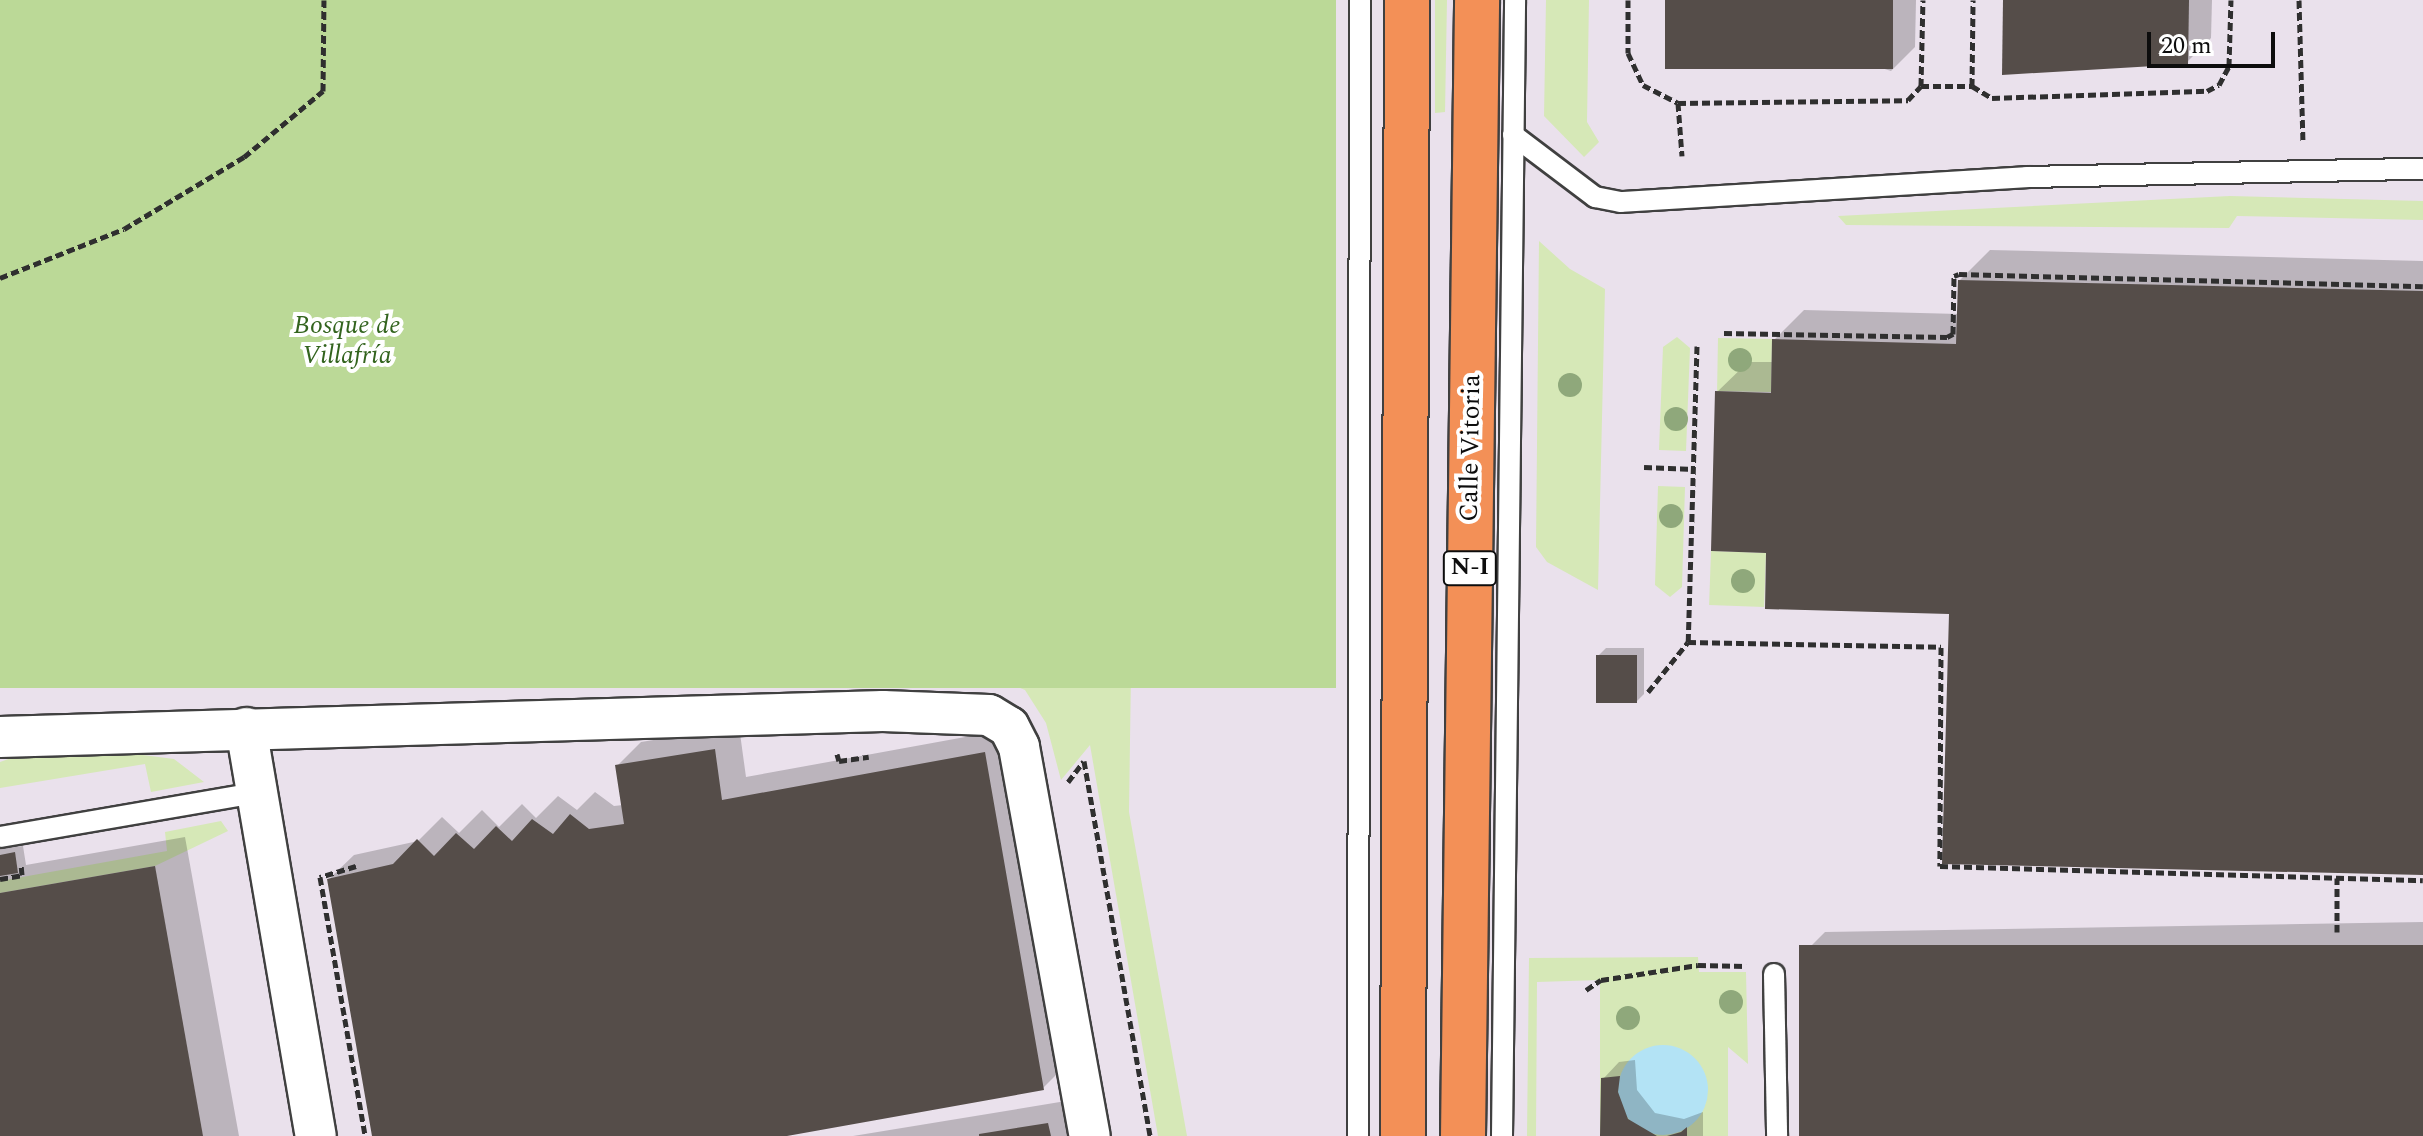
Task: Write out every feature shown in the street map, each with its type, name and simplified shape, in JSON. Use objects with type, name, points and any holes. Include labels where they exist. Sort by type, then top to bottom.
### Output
[{"type":"highway","name":"N-I","points":[[1403,1136],[1407,0]]},
{"type":"highway","name":"Calle Vitoria","points":[[1463,1136],[1477,0]]},
{"type":"street","points":[[0,737],[883,711],[989,715],[1009,727],[1019,747],[1090,1136]]},
{"type":"street","points":[[246,728],[316,1136]]},
{"type":"lane","points":[[1358,1136],[1360,0]]},
{"type":"lane","points":[[1502,1136],[1515,0]]},
{"type":"lane","points":[[1513,135],[1595,197],[1621,202],[2027,177],[2304,174],[2423,169]]},
{"type":"lane","points":[[0,837],[256,793]]},
{"type":"lane","points":[[1774,974],[1777,1136]]},
{"type":"path","points":[[0,278],[124,229],[244,157],[323,91],[324,0]]},
{"type":"path","points":[[1628,0],[1628,53],[1643,85],[1678,103],[1908,100],[1921,86],[1923,0]]},
{"type":"path","points":[[1972,86],[1973,0]]},
{"type":"path","points":[[1921,86],[1972,86],[1992,98],[2207,91],[2219,85],[2229,66],[2231,0]]},
{"type":"path","points":[[2299,0],[2304,174]]},
{"type":"path","points":[[1678,103],[1682,156]]},
{"type":"path","points":[[1724,333],[1947,337],[1953,334],[1954,280],[1959,274],[2423,286]]},
{"type":"path","points":[[1648,692],[1688,642],[1697,346]]},
{"type":"path","points":[[1644,467],[1694,469]]},
{"type":"path","points":[[1688,642],[1941,647],[1937,863],[1943,868],[2423,880]]},
{"type":"path","points":[[356,866],[320,877],[365,1136]]},
{"type":"path","points":[[0,879],[22,875]]},
{"type":"path","points":[[2337,878],[2337,932]]},
{"type":"path","points":[[1586,990],[1601,980],[1698,965],[1745,965],[1774,974]]},
{"type":"shaded area","points":[[0,0],[2423,0],[2423,1136],[0,1136]]},
{"type":"green space","name":"Bosque de Villafría","points":[[0,0],[1336,0],[1336,688],[0,688]]},
{"type":"green space","points":[[1435,0],[1447,0],[1445,112],[1435,113]]},
{"type":"green space","points":[[1546,0],[1589,0],[1587,122],[1599,142],[1584,157],[1544,116]]},
{"type":"green space","points":[[2230,196],[2423,201],[2423,220],[2237,216],[2229,228],[1846,225],[1838,216]]},
{"type":"green space","points":[[1539,241],[1570,269],[1605,289],[1598,590],[1547,562],[1536,547]]},
{"type":"green space","points":[[1677,337],[1690,348],[1686,451],[1659,450],[1663,347]]},
{"type":"green space","points":[[1718,338],[1772,339],[1771,392],[1717,391]]},
{"type":"green space","points":[[1658,486],[1685,487],[1682,587],[1670,597],[1655,585]]},
{"type":"green space","points":[[1711,551],[1766,553],[1764,607],[1709,605]]},
{"type":"green space","points":[[1131,672],[1129,812],[1187,1136],[1158,1136],[1090,745],[1061,780],[1046,723],[1025,690],[987,674]]},
{"type":"green space","points":[[135,754],[174,759],[204,782],[151,792],[145,764],[0,788],[0,762],[17,756]]},
{"type":"green space","points":[[221,821],[228,831],[155,866],[0,893],[0,881],[167,851],[165,832]]},
{"type":"green space","points":[[1698,957],[1699,972],[1746,972],[1748,1064],[1728,1047],[1728,1136],[1600,1136],[1600,980],[1537,982],[1536,1136],[1527,1136],[1529,958]]},
{"type":"water","points":[[1663,1045],[1680,1049],[1695,1058],[1704,1073],[1708,1090],[1704,1107],[1695,1122],[1680,1131],[1663,1135],[1646,1131],[1631,1122],[1622,1107],[1618,1090],[1622,1073],[1631,1058],[1646,1049]]},
{"type":"building","points":[[1665,0],[1893,0],[1893,69],[1665,69]]},
{"type":"building","points":[[2003,0],[2189,0],[2188,64],[2002,75]]},
{"type":"building","points":[[1958,280],[2423,291],[2423,875],[1942,864],[1949,614],[1765,609],[1766,553],[1711,551],[1715,391],[1771,393],[1772,339],[1956,344]]},
{"type":"building","points":[[1596,655],[1637,655],[1637,703],[1596,703]]},
{"type":"building","points":[[715,749],[722,800],[985,752],[1044,1090],[787,1136],[372,1136],[327,879],[393,864],[417,839],[434,856],[456,833],[474,849],[496,826],[512,841],[532,819],[553,834],[570,814],[589,829],[624,824],[615,765]]},
{"type":"building","points":[[15,852],[18,873],[0,876],[0,855]]},
{"type":"building","points":[[155,866],[203,1136],[0,1136],[0,893]]},
{"type":"building","points":[[1799,945],[2423,945],[2423,1136],[1799,1136]]},
{"type":"building","points":[[1620,1076],[1618,1092],[1628,1119],[1657,1136],[1600,1136],[1601,1078]]},
{"type":"building","points":[[1048,1123],[1051,1136],[979,1136],[979,1134]]},
{"type":"building","points":[[1687,1127],[1687,1136],[1667,1136],[1681,1132]]}]
